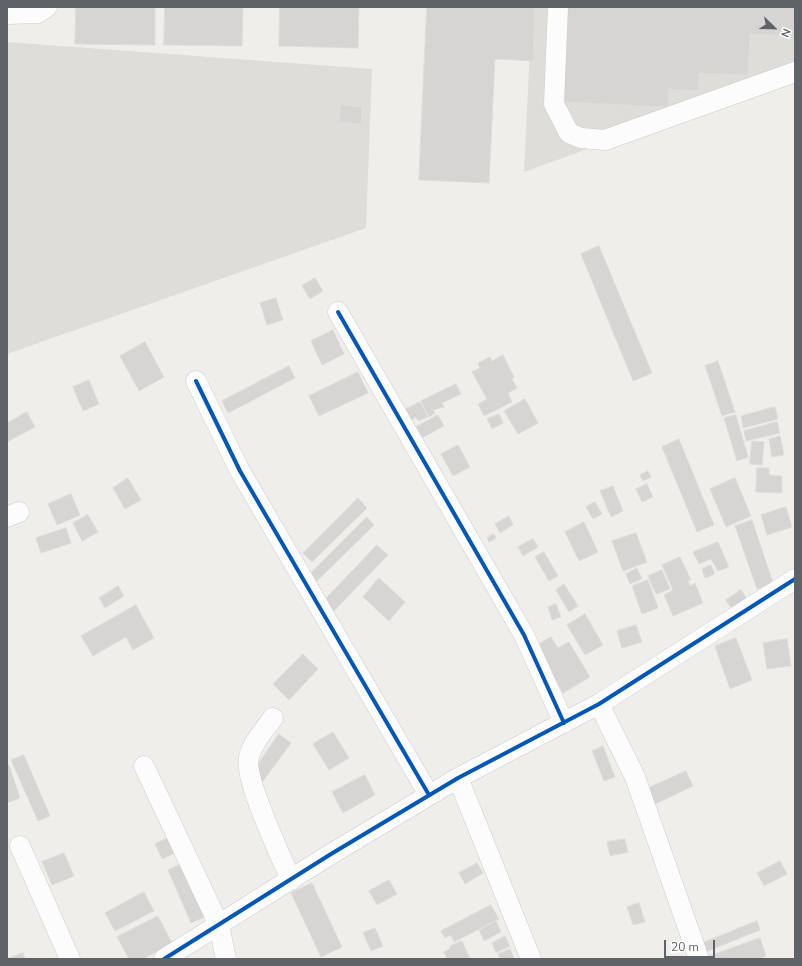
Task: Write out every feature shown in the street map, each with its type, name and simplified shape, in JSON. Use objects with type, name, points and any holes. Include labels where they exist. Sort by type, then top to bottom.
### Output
[{"type":"street","points":[[7,14],[38,13],[47,7]]},
{"type":"street","points":[[558,7],[554,104],[569,133],[581,138],[605,140],[795,72]]},
{"type":"street","points":[[338,312],[524,635],[564,723]]},
{"type":"street","points":[[196,381],[240,470],[429,795]]},
{"type":"street","points":[[164,959],[331,854],[458,778],[599,704],[795,579]]},
{"type":"street","points":[[599,704],[635,777],[699,959]]},
{"type":"street","points":[[273,718],[253,747],[249,757],[248,767],[251,784],[291,880]]},
{"type":"street","points":[[144,766],[219,925],[226,959]]},
{"type":"street","points":[[458,778],[531,959]]},
{"type":"street","points":[[20,846],[70,959]]},
{"type":"shaded area","points":[[532,7],[795,7],[795,74],[524,172]]},
{"type":"shaded area","points":[[7,42],[372,69],[366,228],[7,354]]},
{"type":"building","points":[[76,7],[155,7],[155,45],[75,44]]},
{"type":"building","points":[[165,7],[243,7],[242,46],[164,45]]},
{"type":"building","points":[[280,7],[359,7],[358,48],[279,46]]},
{"type":"building","points":[[427,7],[535,7],[533,61],[495,59],[489,183],[419,180]]},
{"type":"building","points":[[567,7],[795,7],[795,36],[750,34],[748,75],[699,73],[698,91],[669,89],[668,107],[562,102]]},
{"type":"building","points":[[341,105],[362,107],[361,124],[339,122]]},
{"type":"building","points":[[599,246],[652,373],[633,381],[581,254]]},
{"type":"building","points":[[315,278],[323,291],[310,299],[302,286]]},
{"type":"building","points":[[276,298],[283,320],[267,325],[260,303]]},
{"type":"building","points":[[333,330],[344,354],[322,365],[311,341]]},
{"type":"building","points":[[145,342],[164,377],[139,391],[120,356]]},
{"type":"building","points":[[503,355],[514,377],[512,379],[517,388],[508,393],[512,402],[484,416],[478,404],[487,399],[472,372],[480,368],[478,363],[490,357],[492,361]]},
{"type":"building","points":[[718,361],[735,412],[722,416],[705,366]]},
{"type":"building","points":[[289,366],[295,378],[228,413],[222,401]]},
{"type":"building","points":[[358,372],[368,393],[319,416],[309,396]]},
{"type":"building","points":[[89,380],[99,404],[83,411],[73,387]]},
{"type":"building","points":[[456,384],[461,394],[442,403],[444,407],[433,410],[435,413],[429,417],[421,401]]},
{"type":"building","points":[[525,399],[538,423],[518,434],[504,411]]},
{"type":"building","points":[[420,402],[428,417],[418,421],[416,417],[412,420],[414,423],[408,427],[400,412]]},
{"type":"building","points":[[775,407],[778,419],[743,428],[741,416]]},
{"type":"building","points":[[27,412],[35,427],[7,442],[7,423]]},
{"type":"building","points":[[499,414],[503,423],[492,429],[487,419]]},
{"type":"building","points":[[438,415],[444,426],[418,440],[412,429]]},
{"type":"building","points":[[736,415],[748,457],[737,461],[724,418]]},
{"type":"building","points":[[777,422],[780,433],[746,441],[744,431]]},
{"type":"building","points":[[780,436],[784,455],[772,457],[769,439]]},
{"type":"building","points":[[679,439],[714,525],[697,532],[662,447]]},
{"type":"building","points":[[752,441],[764,442],[762,465],[750,464]]},
{"type":"building","points":[[458,445],[470,467],[453,476],[441,454]]},
{"type":"building","points":[[757,468],[769,468],[769,475],[782,476],[782,493],[756,492]]},
{"type":"building","points":[[648,471],[651,477],[643,481],[640,475]]},
{"type":"building","points":[[128,478],[141,500],[125,509],[113,488]]},
{"type":"building","points":[[735,478],[751,516],[726,527],[710,489]]},
{"type":"building","points":[[647,484],[653,497],[642,502],[636,489]]},
{"type":"building","points":[[613,486],[623,511],[611,517],[600,491]]},
{"type":"building","points":[[71,494],[80,515],[57,525],[48,504]]},
{"type":"building","points":[[358,498],[367,508],[312,562],[303,553]]},
{"type":"building","points":[[595,502],[602,514],[593,519],[586,507]]},
{"type":"building","points":[[786,507],[792,527],[767,535],[761,515]]},
{"type":"building","points":[[88,515],[98,532],[82,541],[73,523]]},
{"type":"building","points":[[509,516],[513,525],[500,533],[495,524]]},
{"type":"building","points":[[367,517],[374,525],[313,585],[306,578]]},
{"type":"building","points":[[752,520],[773,583],[757,589],[735,526]]},
{"type":"building","points":[[584,522],[598,552],[579,561],[565,532]]},
{"type":"building","points":[[66,528],[71,543],[41,553],[36,538]]},
{"type":"building","points":[[636,533],[647,562],[623,571],[612,541]]},
{"type":"building","points":[[494,534],[496,538],[489,542],[487,538]]},
{"type":"building","points":[[533,539],[538,547],[523,556],[518,547]]},
{"type":"building","points":[[718,542],[729,567],[718,571],[711,559],[699,564],[693,552]]},
{"type":"building","points":[[377,545],[388,555],[330,615],[320,605]]},
{"type":"building","points":[[544,552],[558,576],[549,581],[535,557]]},
{"type":"building","points":[[680,557],[691,580],[688,581],[690,586],[695,583],[703,603],[673,616],[664,595],[673,590],[662,565]]},
{"type":"building","points":[[711,565],[715,574],[705,578],[702,569]]},
{"type":"building","points":[[637,568],[642,579],[630,584],[626,574]]},
{"type":"building","points":[[662,570],[670,589],[656,594],[648,576]]},
{"type":"building","points":[[379,578],[405,602],[389,621],[363,597]]},
{"type":"building","points":[[648,580],[658,608],[642,614],[632,586]]},
{"type":"building","points":[[564,584],[578,606],[569,612],[556,590]]},
{"type":"building","points":[[118,586],[124,596],[105,608],[99,598]]},
{"type":"building","points":[[741,590],[747,599],[732,609],[726,600]]},
{"type":"building","points":[[556,604],[561,617],[552,620],[548,607]]},
{"type":"building","points":[[136,605],[154,638],[133,650],[126,637],[93,656],[81,636]]},
{"type":"building","points":[[585,614],[603,645],[585,655],[567,625]]},
{"type":"building","points":[[636,625],[642,642],[622,648],[617,631]]},
{"type":"building","points":[[551,637],[558,648],[569,642],[590,677],[563,693],[536,646]]},
{"type":"building","points":[[736,638],[752,680],[730,689],[715,646]]},
{"type":"building","points":[[787,639],[791,666],[767,669],[763,643]]},
{"type":"building","points":[[303,654],[318,669],[289,700],[273,684]]},
{"type":"building","points":[[333,732],[349,758],[329,770],[313,744]]},
{"type":"building","points":[[279,734],[291,743],[263,781],[252,773]]},
{"type":"building","points":[[603,746],[615,777],[604,781],[592,751]]},
{"type":"building","points":[[24,755],[50,816],[38,821],[11,760]]},
{"type":"building","points":[[7,765],[9,765],[20,798],[7,803]]},
{"type":"building","points":[[686,771],[693,786],[651,806],[644,790]]},
{"type":"building","points":[[365,775],[375,795],[343,813],[332,792]]},
{"type":"building","points":[[170,837],[177,852],[162,859],[155,844]]},
{"type":"building","points":[[625,839],[628,852],[610,856],[607,842]]},
{"type":"building","points":[[64,853],[74,876],[52,885],[42,862]]},
{"type":"building","points":[[780,861],[787,874],[764,886],[757,873]]},
{"type":"building","points":[[477,863],[483,873],[465,884],[459,873]]},
{"type":"building","points":[[181,864],[205,917],[191,923],[168,870]]},
{"type":"building","points":[[389,880],[397,894],[377,905],[369,891]]},
{"type":"building","points":[[312,883],[342,947],[321,957],[291,893]]},
{"type":"building","points":[[144,892],[154,911],[115,931],[105,913]]},
{"type":"building","points":[[639,903],[645,922],[633,925],[627,907]]},
{"type":"building","points":[[491,905],[499,919],[454,942],[451,935],[445,938],[441,931]]},
{"type":"building","points":[[158,916],[172,943],[143,959],[129,959],[117,937]]},
{"type":"building","points":[[496,921],[501,932],[484,941],[479,930]]},
{"type":"building","points":[[757,921],[760,930],[703,953],[700,944]]},
{"type":"building","points":[[375,928],[383,946],[371,951],[363,933]]},
{"type":"building","points":[[505,936],[510,946],[496,953],[492,943]]},
{"type":"building","points":[[760,938],[766,956],[759,959],[707,959],[707,957]]},
{"type":"building","points":[[462,941],[470,959],[447,959],[444,952],[450,949],[450,946]]},
{"type":"building","points":[[510,949],[514,958],[500,959],[498,954]]},
{"type":"building","points":[[23,953],[25,959],[7,959]]},
{"type":"cycle path","points":[[338,312],[524,635],[564,723]]},
{"type":"cycle path","points":[[196,381],[240,471],[429,795]]},
{"type":"cycle path","points":[[164,959],[331,854],[458,778],[599,704],[795,579]]}]
